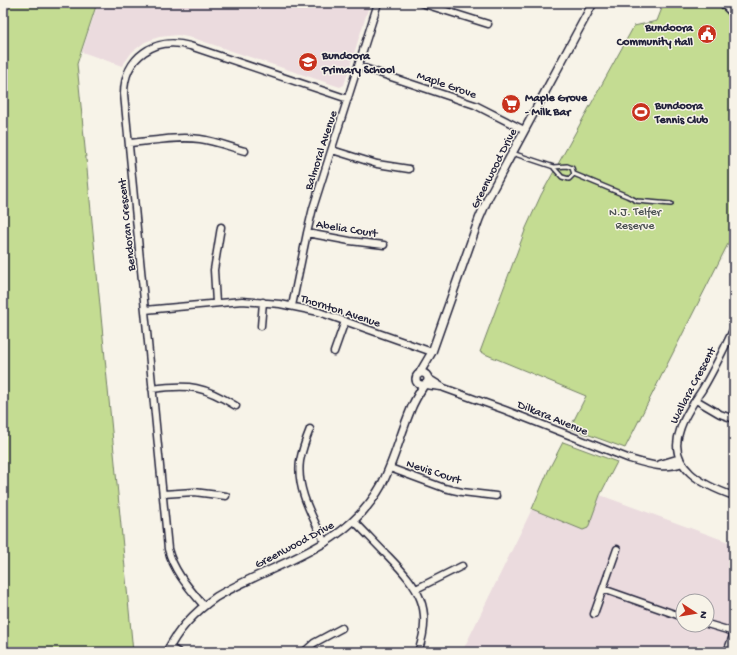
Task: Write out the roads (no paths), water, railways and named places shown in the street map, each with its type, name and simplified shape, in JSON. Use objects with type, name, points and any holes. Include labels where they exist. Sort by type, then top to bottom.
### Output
[{"type":"street","name":"Balmoral Avenue","points":[[292,306],[307,232],[378,3]]},
{"type":"street","points":[[421,3],[488,24]]},
{"type":"street","name":"Greenwood Drive","points":[[168,650],[186,623],[204,606],[225,591],[325,542],[343,531],[354,521],[376,494],[390,468],[412,408],[426,381],[432,352],[484,208],[524,130],[593,3]]},
{"type":"street","points":[[722,3],[732,12],[734,5]]},
{"type":"street","name":"Bendoran Crescent","points":[[204,606],[183,582],[173,564],[168,549],[124,94],[127,75],[133,64],[142,54],[160,44],[173,43],[190,46],[348,98]]},
{"type":"street","name":"Maple Grove","points":[[358,66],[475,105],[524,130]]},
{"type":"street","points":[[129,143],[174,138],[191,138],[210,141],[245,151]]},
{"type":"street","points":[[332,150],[377,164],[409,170]]},
{"type":"street","points":[[216,303],[214,270],[221,227]]},
{"type":"street","name":"Abelia Court","points":[[307,232],[350,241],[384,245]]},
{"type":"street","name":"Thornton Avenue","points":[[145,310],[242,301],[292,306],[319,312],[432,352]]},
{"type":"street","points":[[261,326],[263,302]]},
{"type":"street","points":[[334,352],[345,321]]},
{"type":"street","name":"Wallara Crescent","points":[[681,460],[678,446],[678,433],[682,423],[717,364],[734,328]]},
{"type":"street","name":"Greenwood Drive","points":[[420,374],[432,352]]},
{"type":"street","points":[[420,374],[424,374],[426,381],[420,385],[417,382],[417,377],[420,374]]},
{"type":"street","name":"Dilkara Avenue","points":[[426,381],[630,459],[655,465],[681,460]]},
{"type":"street","name":"Greenwood Drive","points":[[412,408],[417,382]]},
{"type":"street","points":[[152,389],[184,386],[201,388],[216,394],[236,406]]},
{"type":"street","points":[[696,400],[720,414],[734,419]]},
{"type":"street","points":[[310,429],[300,462],[300,484],[305,500],[325,542]]},
{"type":"street","points":[[681,460],[695,478],[707,485],[734,496]]},
{"type":"street","name":"Nevis Court","points":[[390,468],[444,488],[462,492],[496,496]]},
{"type":"street","points":[[163,494],[194,492],[226,496]]},
{"type":"street","points":[[354,521],[403,572],[416,589],[424,617],[423,636],[418,652]]},
{"type":"street","points":[[594,614],[617,549]]},
{"type":"street","points":[[416,589],[462,566]]},
{"type":"street","points":[[603,589],[675,614]]},
{"type":"street","points":[[715,626],[734,632],[727,652]]},
{"type":"street","points":[[304,652],[314,643],[342,628]]},
{"type":"street","points":[[168,650],[178,652]]},
{"type":"lane","points":[[512,153],[554,167],[570,167],[574,171],[574,174],[637,201],[672,204]]},
{"type":"lane","points":[[554,167],[564,178],[569,179],[574,174]]},
{"type":"place","name":"Bundoora Community Hall","points":[[707,34]]},
{"type":"place","name":"Bundoora Primary School","points":[[308,62]]},
{"type":"place","name":"Maple Grove - Milk Bar","points":[[511,104]]},
{"type":"place","name":"Bundoora Tennis Club","points":[[641,112]]},
{"type":"park label","name":"N.J. Telfer Reserve","points":[[635,218]]}]
